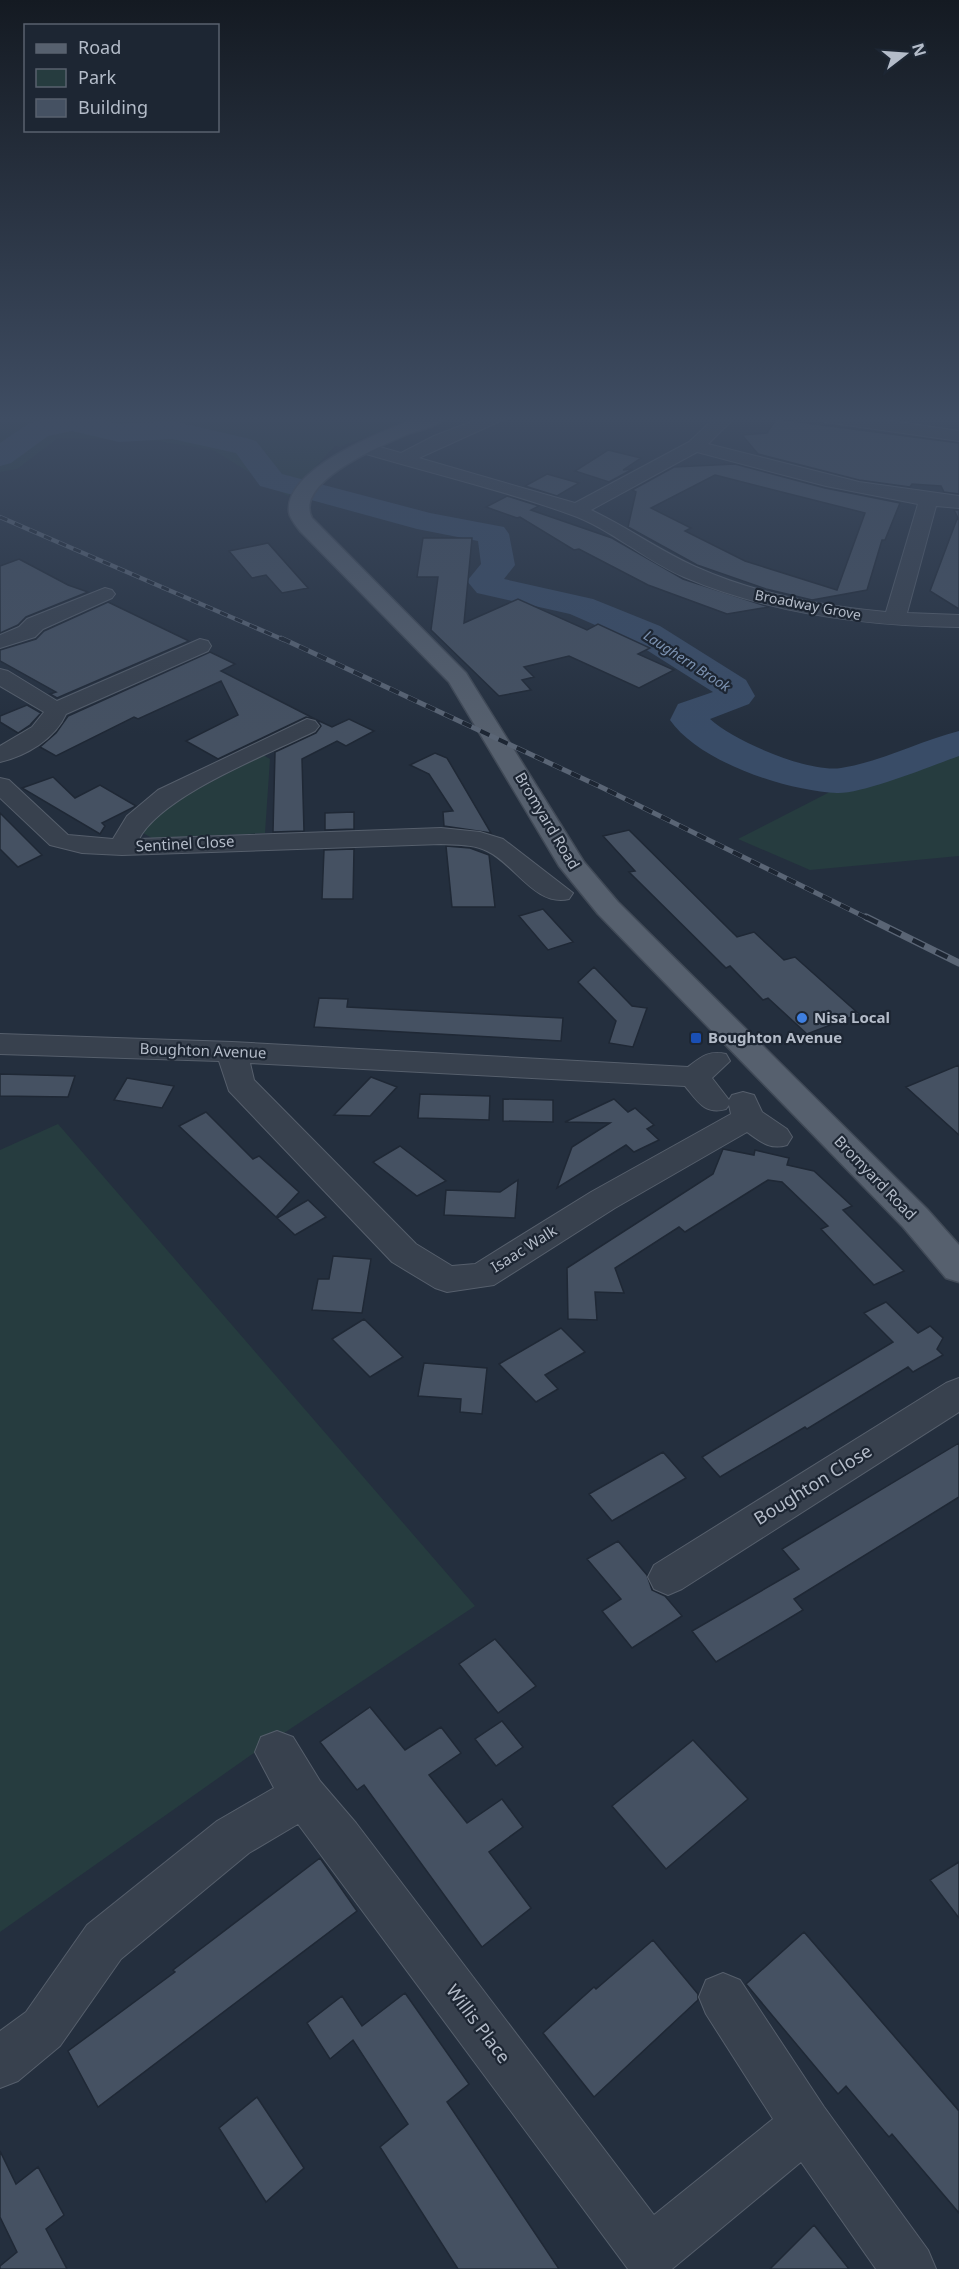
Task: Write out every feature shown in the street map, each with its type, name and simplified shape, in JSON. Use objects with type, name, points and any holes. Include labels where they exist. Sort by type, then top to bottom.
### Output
[{"type":"main road","name":"Bromyard Road","points":[[305,523],[458,678],[573,866],[576,893],[915,1218],[959,1269]]},
{"type":"street","name":"Broadway Grove","points":[[605,523],[688,571],[767,600],[801,607],[895,619],[959,621]]},
{"type":"street","points":[[895,619],[922,523]]},
{"type":"street","points":[[0,642],[27,632],[35,624],[106,594]]},
{"type":"street","points":[[0,755],[39,734],[52,722],[56,710],[200,645]]},
{"type":"street","points":[[0,676],[56,710]]},
{"type":"street","points":[[122,847],[136,821],[167,795],[307,726]]},
{"type":"street","points":[[248,727],[277,741]]},
{"type":"street","name":"Sentinel Close","points":[[0,785],[59,840],[88,847],[392,849],[441,836],[478,839],[499,847],[531,877],[576,893]]},
{"type":"street","name":"Boughton Avenue","points":[[0,1044],[705,1069],[735,1108]]},
{"type":"street","name":"Isaac Walk","points":[[232,1052],[240,1084],[404,1253],[447,1279],[482,1276],[603,1200],[735,1108]]},
{"type":"street","points":[[735,1108],[776,1137]]},
{"type":"street","name":"Boughton Close","points":[[668,1577],[959,1393]]},
{"type":"street","name":"Willis Place","points":[[277,1752],[304,1796],[347,1848],[650,2253],[806,2125]]},
{"type":"street","points":[[0,2063],[43,2029],[104,1942],[233,1837],[304,1796]]},
{"type":"street","points":[[723,1997],[806,2125],[909,2269]]},
{"type":"green space","points":[[959,743],[959,856],[810,870],[738,839],[863,775]]},
{"type":"green space","points":[[263,755],[270,759],[265,833],[152,838],[143,833],[145,827],[171,803]]},
{"type":"green space","points":[[58,1124],[475,1606],[251,1755],[0,1932],[0,1150]]},
{"type":"building","points":[[530,523],[568,523],[612,538],[683,579],[769,607],[727,614],[648,585],[579,549],[574,550]]},
{"type":"building","points":[[629,523],[681,523],[691,528],[685,531],[745,561],[837,590],[861,523],[892,523],[885,540],[882,540],[867,590],[812,600],[766,589],[697,565],[628,527]]},
{"type":"building","points":[[956,523],[959,523],[959,609],[930,591]]},
{"type":"building","points":[[423,538],[472,538],[464,623],[518,599],[587,630],[598,624],[650,648],[638,654],[674,670],[639,688],[569,656],[524,667],[534,677],[522,680],[531,690],[499,696],[431,630],[438,577],[417,577]]},
{"type":"building","points":[[268,543],[308,588],[282,593],[266,575],[252,578],[229,551]]},
{"type":"building","points":[[19,559],[68,585],[88,592],[26,617],[18,625],[0,633],[0,566]]},
{"type":"building","points":[[108,602],[189,641],[57,698],[50,694],[56,692],[0,661],[0,650],[36,639],[44,631]]},
{"type":"building","points":[[210,652],[235,664],[221,671],[315,719],[306,717],[218,759],[186,741],[238,715],[221,681],[138,719],[134,717],[56,756],[40,747],[56,733],[68,716]]},
{"type":"building","points":[[27,705],[41,713],[30,725],[18,733],[0,722],[0,716]]},
{"type":"building","points":[[349,719],[374,731],[346,746],[337,741],[302,759],[304,831],[273,832],[275,752],[316,733],[321,726],[317,720],[332,727]]},
{"type":"building","points":[[435,753],[447,758],[491,833],[444,826],[443,812],[453,811],[429,774],[410,765]]},
{"type":"building","points":[[53,777],[75,798],[100,785],[136,806],[102,823],[105,826],[100,834],[22,788]]},
{"type":"building","points":[[354,812],[354,829],[325,830],[325,813]]},
{"type":"building","points":[[0,813],[42,855],[18,867],[0,849]]},
{"type":"building","points":[[629,830],[737,937],[754,932],[784,960],[795,957],[859,1014],[807,1034],[768,998],[763,1000],[730,966],[726,968],[629,872],[635,871],[603,836]]},
{"type":"building","points":[[446,846],[470,848],[489,855],[495,907],[452,907]]},
{"type":"building","points":[[354,849],[353,899],[322,899],[324,850]]},
{"type":"building","points":[[543,909],[573,942],[548,950],[519,916]]},
{"type":"building","points":[[594,967],[632,1006],[647,1008],[633,1047],[609,1043],[616,1021],[578,982]]},
{"type":"building","points":[[319,998],[348,999],[347,1007],[563,1018],[561,1041],[314,1027]]},
{"type":"building","points":[[959,1065],[959,1135],[906,1087]]},
{"type":"building","points":[[0,1074],[75,1076],[68,1097],[0,1096]]},
{"type":"building","points":[[371,1077],[397,1087],[370,1116],[334,1115]]},
{"type":"building","points":[[127,1078],[174,1086],[162,1108],[114,1100]]},
{"type":"building","points":[[420,1094],[490,1096],[489,1120],[418,1118]]},
{"type":"building","points":[[503,1099],[553,1100],[553,1122],[503,1121]]},
{"type":"building","points":[[614,1099],[628,1112],[635,1108],[654,1125],[647,1129],[659,1140],[634,1152],[626,1145],[557,1188],[572,1147],[610,1123],[565,1122]]},
{"type":"building","points":[[206,1112],[253,1159],[259,1156],[299,1192],[276,1217],[179,1126]]},
{"type":"building","points":[[400,1146],[446,1181],[417,1196],[373,1162]]},
{"type":"building","points":[[723,1149],[754,1155],[755,1150],[789,1158],[787,1165],[814,1171],[852,1206],[843,1210],[904,1271],[874,1285],[821,1229],[828,1226],[782,1182],[768,1180],[685,1232],[679,1227],[615,1268],[624,1293],[595,1292],[597,1320],[568,1319],[567,1268],[713,1174]]},
{"type":"building","points":[[518,1180],[515,1218],[444,1215],[446,1190],[500,1192]]},
{"type":"building","points":[[308,1200],[326,1217],[295,1235],[277,1218]]},
{"type":"building","points":[[333,1256],[371,1259],[362,1313],[312,1310],[318,1279],[329,1279]]},
{"type":"building","points":[[886,1302],[918,1333],[930,1326],[943,1338],[937,1349],[943,1355],[913,1372],[908,1367],[807,1429],[805,1427],[720,1477],[702,1457],[893,1342],[864,1313]]},
{"type":"building","points":[[364,1319],[403,1357],[370,1377],[332,1339]]},
{"type":"building","points":[[561,1328],[585,1352],[545,1375],[558,1389],[536,1402],[499,1364]]},
{"type":"building","points":[[424,1363],[487,1368],[482,1414],[460,1412],[461,1399],[418,1396]]},
{"type":"building","points":[[959,1443],[959,1497],[794,1599],[803,1610],[716,1662],[692,1631],[799,1569],[782,1549]]},
{"type":"building","points":[[663,1452],[686,1478],[612,1521],[589,1494]]},
{"type":"building","points":[[618,1541],[647,1575],[652,1590],[665,1596],[682,1616],[632,1648],[602,1611],[621,1599],[587,1559]]},
{"type":"building","points":[[495,1639],[536,1686],[498,1713],[459,1664]]},
{"type":"building","points":[[370,1707],[405,1750],[441,1727],[461,1753],[429,1775],[467,1823],[502,1799],[523,1827],[489,1852],[531,1908],[482,1947],[364,1785],[357,1790],[320,1742]]},
{"type":"building","points":[[502,1721],[523,1747],[496,1766],[475,1739]]},
{"type":"building","points":[[693,1740],[748,1799],[666,1869],[612,1806]]},
{"type":"building","points":[[320,1858],[357,1911],[98,2107],[68,2051],[175,1972],[173,1970]]},
{"type":"building","points":[[959,1862],[959,1918],[930,1880]]},
{"type":"building","points":[[804,1932],[959,2111],[959,2213],[892,2134],[889,2137],[846,2086],[838,2094],[746,1984]]},
{"type":"building","points":[[653,1940],[698,1994],[698,2000],[594,2097],[543,2033],[594,1987],[596,1989]]},
{"type":"building","points":[[405,1993],[469,2084],[447,2102],[559,2269],[458,2269],[380,2147],[408,2124],[353,2040],[330,2059],[307,2023],[342,1996],[362,2026]]},
{"type":"building","points":[[257,2097],[304,2168],[266,2202],[219,2128]]},
{"type":"building","points":[[0,2151],[16,2184],[38,2167],[64,2215],[46,2229],[67,2269],[0,2269],[0,2266],[17,2252],[0,2217]]},
{"type":"building","points":[[814,2225],[849,2269],[770,2269]]},
{"type":"waterway","name":"Laughern Brook","points":[[433,523],[493,534],[498,565],[484,581],[489,586],[581,606],[647,634],[733,688],[736,696],[692,712],[689,720],[705,735],[767,768],[838,781],[959,743]]},
{"type":"railway","points":[[14,523],[284,640]]},
{"type":"railway","points":[[281,638],[603,788],[869,919]]},
{"type":"railway","points":[[866,917],[959,963]]},
{"type":"place","name":"Nisa Local","points":[[802,1018]]},
{"type":"place","name":"Boughton Avenue","points":[[696,1038]]}]
